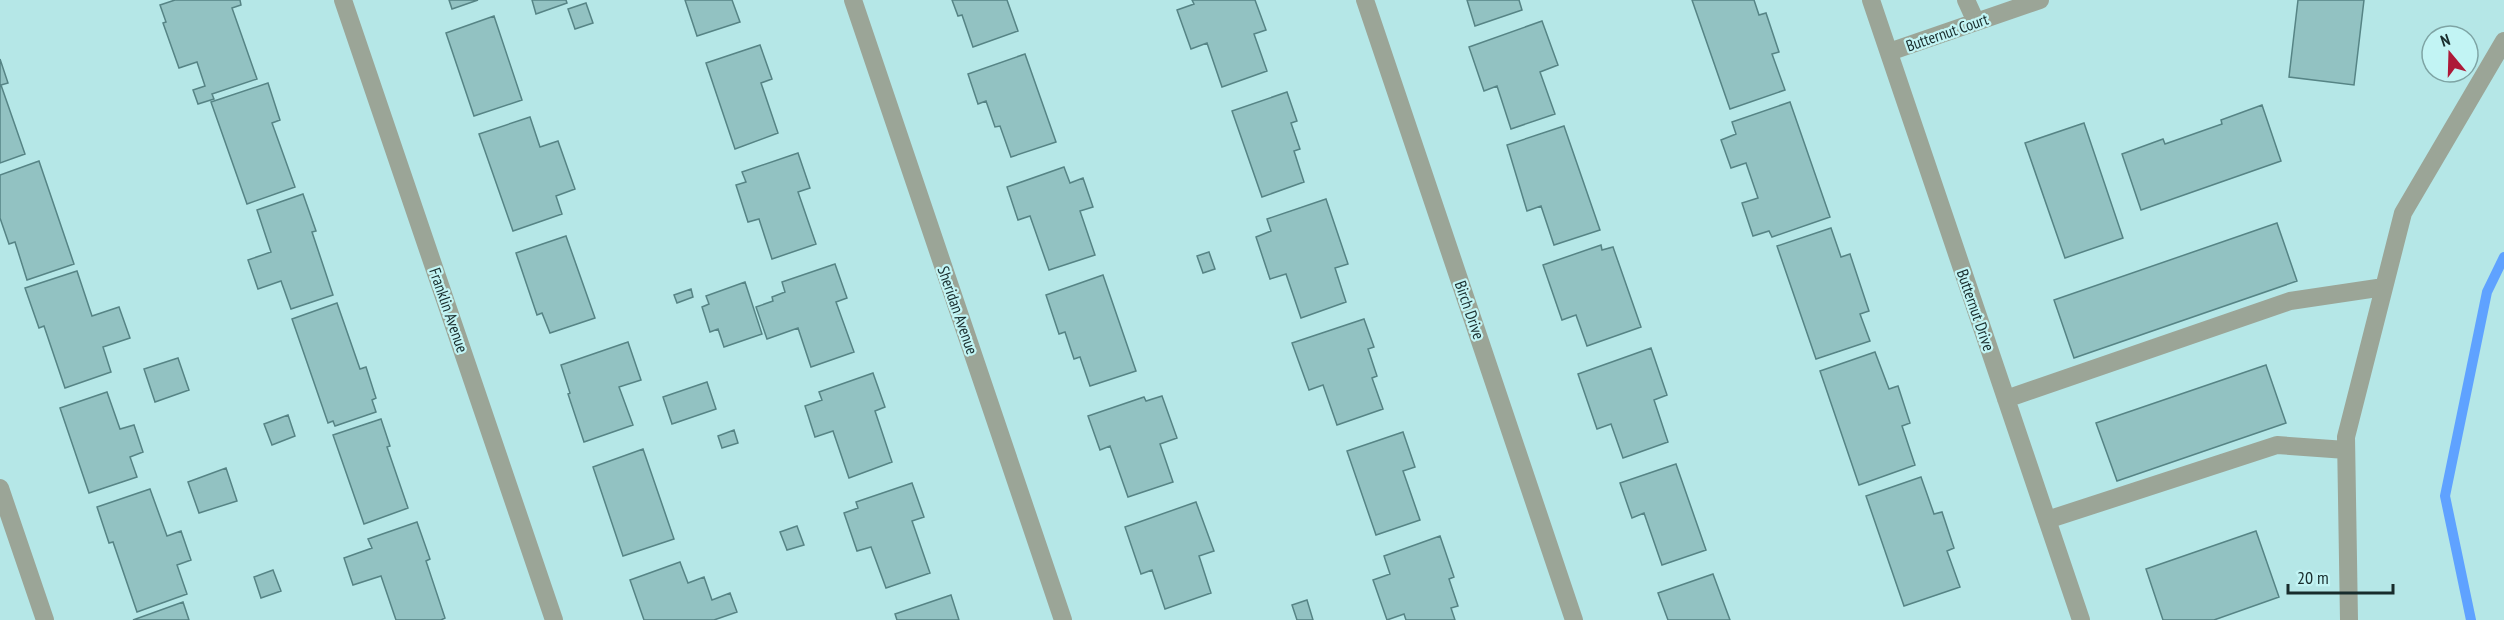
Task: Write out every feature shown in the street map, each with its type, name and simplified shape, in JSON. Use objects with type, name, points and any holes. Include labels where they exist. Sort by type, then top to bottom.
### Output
[{"type":"street","name":"Franklin Avenue","points":[[343,0],[554,620]]},
{"type":"street","name":"Sheridan Avenue","points":[[853,0],[1063,620]]},
{"type":"street","name":"Birch Drive","points":[[1365,0],[1574,620]]},
{"type":"street","name":"Butternut Drive","points":[[1871,0],[2081,620]]},
{"type":"street","points":[[1966,0],[1976,22]]},
{"type":"street","name":"Butternut Court","points":[[1889,52],[2040,0]]},
{"type":"street","points":[[2349,620],[2346,437],[2403,213],[2504,41]]},
{"type":"street","points":[[2006,399],[2290,301],[2384,287]]},
{"type":"street","points":[[2047,520],[2277,445],[2346,450]]},
{"type":"street","points":[[0,488],[45,620]]},
{"type":"building","points":[[175,0],[240,0],[241,5],[232,8],[257,79],[212,94],[214,99],[198,104],[193,90],[205,86],[197,62],[179,68],[163,23],[166,22],[160,5]]},
{"type":"building","points":[[449,0],[478,0],[452,9]]},
{"type":"building","points":[[532,0],[566,0],[567,3],[536,14]]},
{"type":"building","points":[[685,0],[732,0],[740,22],[697,36]]},
{"type":"building","points":[[952,0],[1007,0],[1018,31],[973,47],[962,15],[958,16]]},
{"type":"building","points":[[1192,0],[1255,0],[1266,30],[1254,34],[1267,71],[1222,87],[1207,43],[1191,49],[1177,10],[1194,4]]},
{"type":"building","points":[[1467,0],[1519,0],[1522,10],[1475,26]]},
{"type":"building","points":[[1692,0],[1754,0],[1759,15],[1766,13],[1779,52],[1772,54],[1785,90],[1730,109]]},
{"type":"building","points":[[2298,0],[2364,0],[2354,85],[2289,77]]},
{"type":"building","points":[[586,3],[593,23],[575,29],[568,9]]},
{"type":"building","points":[[494,16],[522,100],[474,116],[446,33]]},
{"type":"building","points":[[1542,21],[1558,65],[1540,72],[1555,114],[1511,129],[1497,86],[1484,91],[1469,47]]},
{"type":"building","points":[[760,45],[772,79],[761,83],[778,133],[735,149],[706,63]]},
{"type":"building","points":[[1025,54],[1056,142],[1011,157],[1000,126],[995,127],[986,101],[978,104],[968,74]]},
{"type":"building","points":[[0,59],[8,83],[1,85],[25,154],[0,163]]},
{"type":"building","points":[[268,83],[280,120],[272,123],[295,187],[247,204],[211,102]]},
{"type":"building","points":[[1287,92],[1297,121],[1291,123],[1300,149],[1294,151],[1304,182],[1262,197],[1232,111]]},
{"type":"building","points":[[1790,102],[1830,217],[1772,237],[1769,231],[1753,236],[1742,203],[1758,198],[1746,163],[1731,168],[1721,140],[1736,134],[1732,122]]},
{"type":"building","points":[[2262,105],[2281,161],[2141,210],[2122,154],[2163,139],[2165,144],[2222,124],[2221,120]]},
{"type":"building","points":[[530,117],[540,147],[558,141],[575,189],[556,196],[562,214],[513,231],[479,134]]},
{"type":"building","points":[[2084,123],[2123,238],[2065,258],[2025,143]]},
{"type":"building","points":[[1564,126],[1600,230],[1554,245],[1541,206],[1527,211],[1507,145]]},
{"type":"building","points":[[798,153],[810,188],[798,192],[816,244],[772,259],[759,219],[748,222],[736,185],[746,182],[742,172]]},
{"type":"building","points":[[39,161],[74,264],[27,280],[15,242],[9,244],[0,218],[0,175]]},
{"type":"building","points":[[1064,167],[1070,183],[1083,178],[1093,207],[1080,211],[1095,255],[1049,270],[1030,216],[1018,220],[1007,187]]},
{"type":"building","points":[[303,194],[316,231],[312,232],[333,295],[291,309],[281,281],[258,289],[248,260],[271,252],[257,210]]},
{"type":"building","points":[[1326,199],[1348,264],[1335,268],[1346,302],[1301,318],[1286,274],[1270,279],[1256,237],[1271,231],[1267,219]]},
{"type":"building","points":[[2277,223],[2297,281],[2074,358],[2054,300]]},
{"type":"building","points":[[1831,228],[1841,257],[1850,254],[1869,311],[1860,314],[1870,341],[1816,359],[1777,246]]},
{"type":"building","points":[[566,236],[595,318],[550,333],[542,313],[537,315],[516,253]]},
{"type":"building","points":[[1601,245],[1602,250],[1613,247],[1641,327],[1587,346],[1576,315],[1562,320],[1543,265]]},
{"type":"building","points":[[1209,252],[1215,269],[1203,273],[1197,256]]},
{"type":"building","points":[[835,264],[847,298],[836,302],[854,352],[811,367],[798,328],[767,339],[756,307],[773,301],[772,297],[785,292],[782,282]]},
{"type":"building","points":[[77,271],[92,316],[119,307],[130,338],[103,347],[111,372],[65,388],[44,326],[39,328],[25,288]]},
{"type":"building","points":[[1103,275],[1136,371],[1090,386],[1080,357],[1074,359],[1065,332],[1059,334],[1046,295]]},
{"type":"building","points":[[745,282],[762,334],[724,347],[718,329],[710,332],[702,307],[709,304],[706,296]]},
{"type":"building","points":[[691,289],[693,297],[677,303],[674,295]]},
{"type":"building","points":[[337,303],[360,369],[366,367],[376,398],[372,400],[376,412],[335,426],[333,421],[328,423],[292,319]]},
{"type":"building","points":[[1364,319],[1374,347],[1368,349],[1377,376],[1372,378],[1383,409],[1337,425],[1323,385],[1309,390],[1292,343]]},
{"type":"building","points":[[628,342],[641,380],[619,387],[633,425],[584,442],[561,365]]},
{"type":"building","points":[[1651,348],[1667,395],[1654,400],[1668,442],[1623,458],[1611,424],[1597,429],[1578,374]]},
{"type":"building","points":[[1875,352],[1889,389],[1898,386],[1910,423],[1902,426],[1915,465],[1859,485],[1820,371]]},
{"type":"building","points":[[178,358],[189,390],[155,402],[144,369]]},
{"type":"building","points":[[2266,365],[2286,423],[2117,481],[2096,423]]},
{"type":"building","points":[[873,373],[885,407],[875,411],[892,462],[849,478],[833,431],[815,437],[805,406],[822,400],[819,392]]},
{"type":"building","points":[[707,382],[716,409],[672,424],[663,397]]},
{"type":"building","points":[[107,392],[120,429],[134,425],[143,452],[130,457],[137,477],[89,493],[60,408]]},
{"type":"building","points":[[1162,396],[1177,438],[1160,444],[1173,482],[1128,497],[1110,446],[1100,450],[1088,416],[1144,397],[1146,401]]},
{"type":"building","points":[[288,415],[295,436],[272,445],[264,424]]},
{"type":"building","points":[[381,419],[390,446],[387,447],[408,508],[364,524],[333,435]]},
{"type":"building","points":[[734,430],[738,443],[722,448],[718,436]]},
{"type":"building","points":[[1403,432],[1415,467],[1403,471],[1420,520],[1376,535],[1347,451]]},
{"type":"building","points":[[643,449],[674,539],[623,556],[593,467]]},
{"type":"building","points":[[1676,464],[1706,550],[1662,565],[1644,513],[1632,518],[1620,483]]},
{"type":"building","points":[[226,468],[237,501],[199,513],[188,482]]},
{"type":"building","points":[[1921,477],[1934,514],[1942,512],[1954,548],[1947,551],[1960,587],[1904,606],[1866,496]]},
{"type":"building","points":[[912,483],[924,517],[912,521],[930,573],[886,588],[871,547],[857,551],[844,513],[858,508],[856,502]]},
{"type":"building","points":[[150,489],[167,536],[181,531],[191,560],[177,565],[187,594],[137,612],[113,542],[109,543],[97,507]]},
{"type":"building","points":[[1196,502],[1214,551],[1199,556],[1211,593],[1165,609],[1152,570],[1141,574],[1125,527]]},
{"type":"building","points":[[417,522],[430,559],[426,561],[445,618],[441,620],[396,620],[381,576],[353,585],[344,558],[372,548],[368,539]]},
{"type":"building","points":[[797,526],[804,545],[787,550],[780,532]]},
{"type":"building","points":[[2256,531],[2279,597],[2214,620],[2163,620],[2146,569]]},
{"type":"building","points":[[1440,536],[1454,577],[1449,579],[1458,606],[1451,608],[1455,620],[1406,620],[1404,614],[1387,620],[1373,580],[1390,574],[1384,556]]},
{"type":"building","points":[[680,562],[688,583],[704,577],[712,600],[730,593],[737,612],[714,620],[644,620],[630,580]]},
{"type":"building","points":[[273,570],[281,591],[261,598],[254,577]]},
{"type":"building","points":[[1713,574],[1730,620],[1668,620],[1658,593]]},
{"type":"building","points":[[951,595],[959,620],[897,620],[895,614]]},
{"type":"building","points":[[1307,600],[1313,620],[1297,620],[1292,605]]},
{"type":"building","points":[[183,602],[189,620],[133,620]]},
{"type":"waterway","points":[[2471,620],[2445,496],[2487,292],[2504,257]]}]
